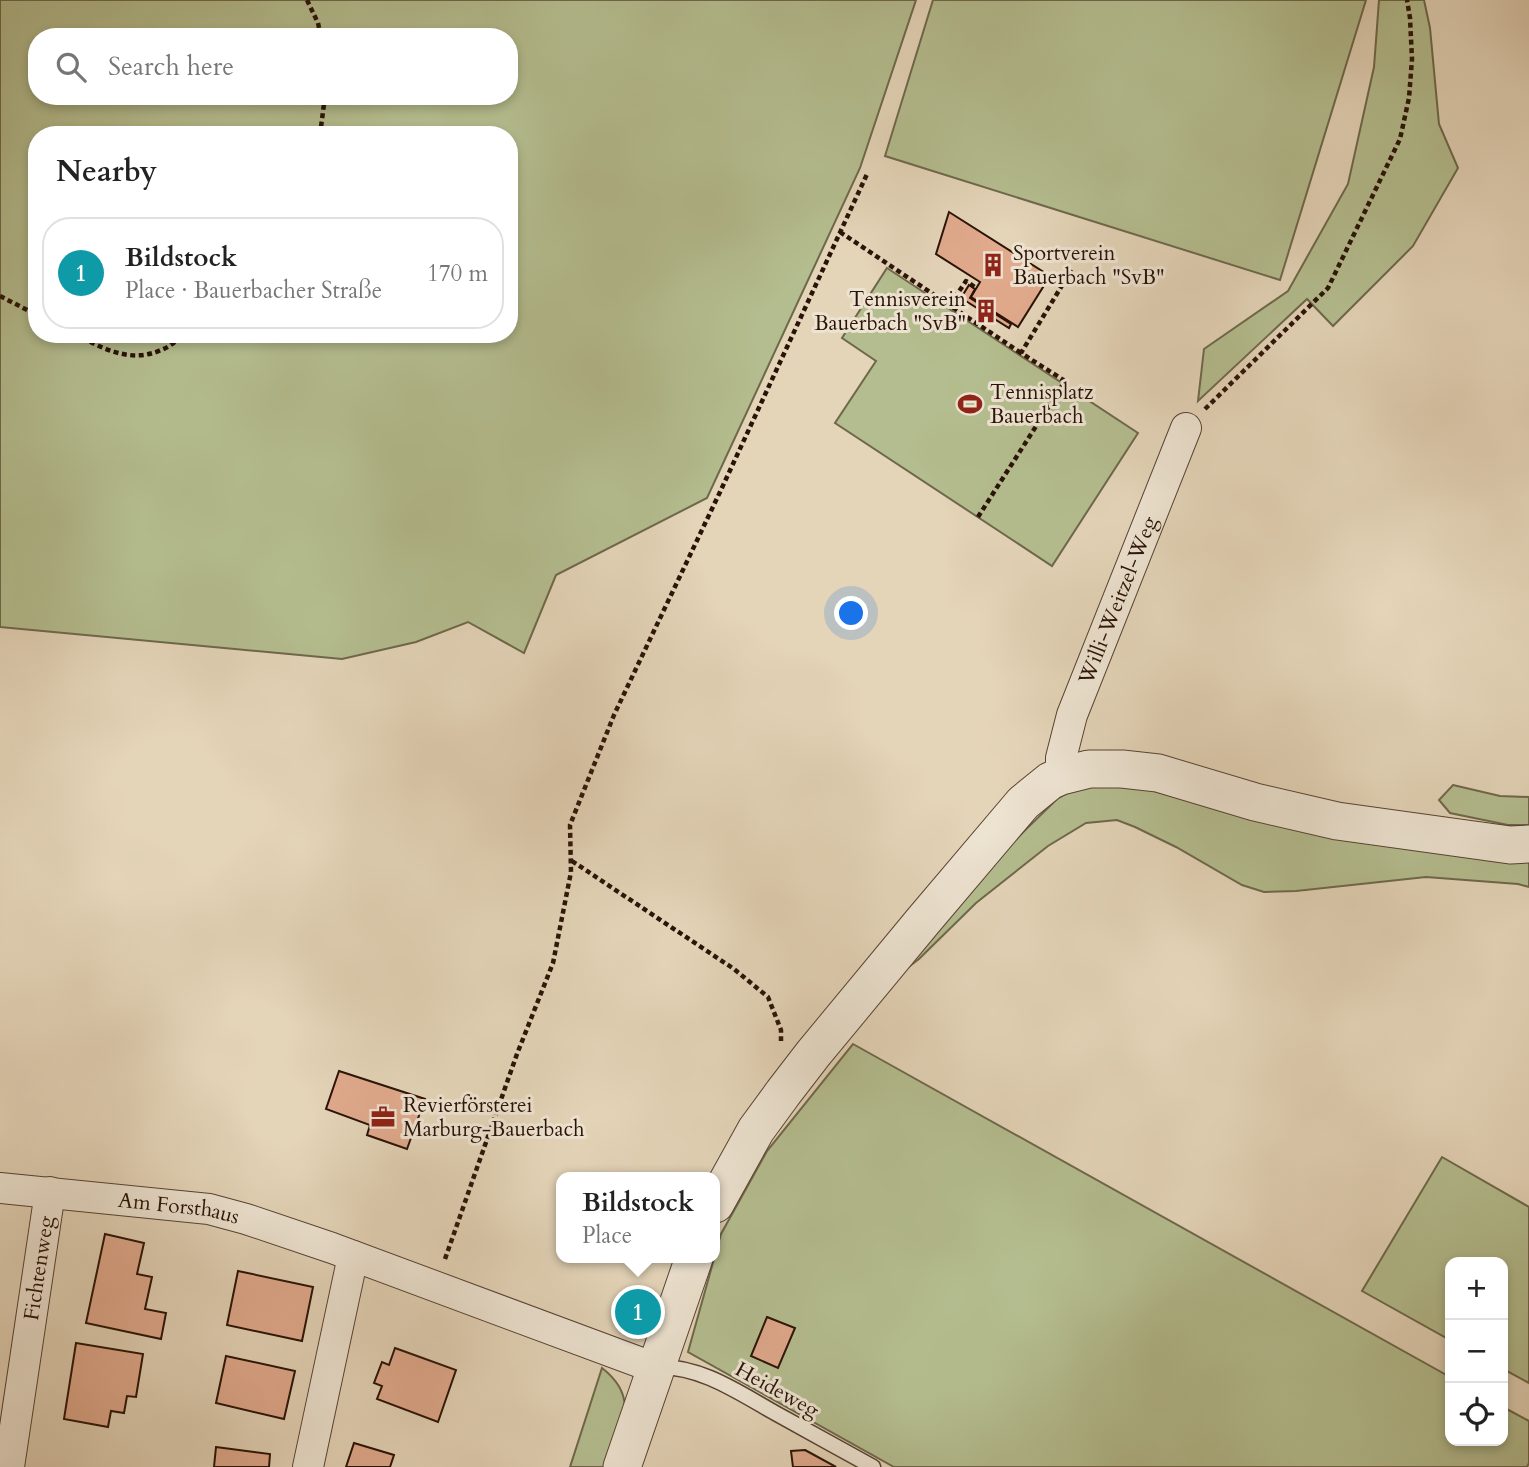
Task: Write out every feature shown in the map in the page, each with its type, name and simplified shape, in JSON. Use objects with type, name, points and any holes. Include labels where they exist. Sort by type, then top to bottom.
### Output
[{"type":"street","name":"Willi-Weitzel-Weg","points":[[1061,776],[1061,758],[1072,715],[1186,428]]},
{"type":"street","points":[[720,1195],[756,1130],[881,972],[1023,803],[1050,781],[1061,776],[1089,769],[1157,773],[1255,802],[1337,821],[1510,845],[1529,844]]},
{"type":"street","name":"Am Forsthaus","points":[[0,1188],[209,1209],[353,1256],[655,1367]]},
{"type":"street","name":"Fichtenweg","points":[[9,1467],[50,1192]]},
{"type":"street","points":[[308,1467],[353,1256]]},
{"type":"street","points":[[622,1467],[692,1263]]},
{"type":"lane","name":"Heideweg","points":[[655,1367],[672,1367],[720,1383],[873,1467]]},
{"type":"path","points":[[307,0],[319,28]]},
{"type":"path","points":[[1186,428],[1328,288],[1400,139],[1409,98],[1412,58],[1407,0]]},
{"type":"path","points":[[321,126],[324,105]]},
{"type":"path","points":[[436,1286],[517,1054],[553,963],[571,872],[570,825],[614,715],[868,172]]},
{"type":"path","points":[[840,232],[1065,381],[978,517]]},
{"type":"path","points":[[1021,352],[1072,269]]},
{"type":"path","points":[[950,306],[967,281],[976,288]]},
{"type":"path","points":[[0,296],[28,310]]},
{"type":"path","points":[[92,343],[108,351],[132,356],[162,350],[172,343]]},
{"type":"path","points":[[571,860],[734,969],[768,997],[781,1030],[783,1093]]},
{"type":"green space","points":[[0,0],[916,0],[860,168],[707,498],[556,575],[524,653],[468,622],[416,642],[342,659],[0,627]]},
{"type":"green space","points":[[933,0],[1366,0],[1280,280],[885,156]]},
{"type":"green space","points":[[1379,0],[1424,0],[1430,28],[1439,124],[1458,168],[1413,246],[1333,326],[1307,299],[1198,401],[1204,349],[1288,291],[1348,184],[1374,67]]},
{"type":"green space","name":"Tennisplatz Bauerbach","points":[[887,268],[1138,433],[1052,566],[835,423],[876,361],[842,338]]},
{"type":"green space","points":[[1112,785],[1142,788],[1309,831],[1529,862],[1529,887],[1426,877],[1264,892],[1242,885],[1176,847],[1117,820],[1086,823],[1048,846],[976,903],[919,959],[898,975],[1011,844],[1057,799],[1069,792],[1088,787]]},
{"type":"green space","points":[[1453,785],[1500,796],[1529,797],[1529,825],[1508,825],[1450,813],[1439,800]]},
{"type":"green space","points":[[853,1044],[1445,1374],[1445,1446],[1508,1446],[1508,1410],[1529,1421],[1529,1463],[1527,1467],[894,1467],[688,1352],[713,1263],[720,1263],[721,1234],[767,1151]]},
{"type":"green space","points":[[1442,1157],[1529,1207],[1529,1383],[1508,1372],[1508,1257],[1445,1257],[1445,1337],[1362,1291]]},
{"type":"green space","points":[[602,1368],[621,1391],[625,1403],[622,1427],[607,1467],[570,1467]]},
{"type":"building","name":"Sportverein Bauerbach \"SvB\"","points":[[949,212],[1050,276],[1018,327],[971,297],[980,282],[936,254]]},
{"type":"building","name":"Tennisverein Bauerbach \"SvB\"","points":[[969,285],[975,289],[970,298],[1011,324],[1009,328],[961,298]]},
{"type":"building","name":"Revierförsterei Marburg-Bauerbach","points":[[339,1071],[425,1099],[407,1149],[367,1135],[370,1125],[326,1109]]},
{"type":"building","points":[[105,1234],[144,1243],[137,1274],[152,1277],[145,1309],[166,1313],[161,1339],[86,1323]]},
{"type":"building","points":[[238,1271],[313,1287],[302,1341],[227,1325]]},
{"type":"building","points":[[767,1317],[795,1328],[778,1368],[751,1356]]},
{"type":"building","points":[[76,1343],[143,1354],[136,1397],[127,1396],[124,1413],[111,1411],[108,1427],[64,1419]]},
{"type":"building","points":[[395,1348],[456,1370],[438,1422],[377,1399],[382,1386],[374,1383],[382,1362],[389,1365]]},
{"type":"building","points":[[226,1356],[295,1371],[284,1419],[216,1403]]},
{"type":"building","points":[[354,1443],[394,1455],[390,1467],[346,1467]]},
{"type":"building","points":[[216,1447],[270,1454],[269,1467],[214,1467]]},
{"type":"building","points":[[805,1450],[836,1467],[793,1467],[791,1451]]},
{"type":"place","name":"Sportverein Bauerbach \"SvB\"","points":[[993,265]]},
{"type":"place","name":"Tennisverein Bauerbach \"SvB\"","points":[[986,311]]},
{"type":"place","name":"Tennisplatz Bauerbach","points":[[970,404]]},
{"type":"place","name":"Revierförsterei Marburg-Bauerbach","points":[[383,1117]]},
{"type":"place","name":"Bildstock","points":[[638,1312]]}]
